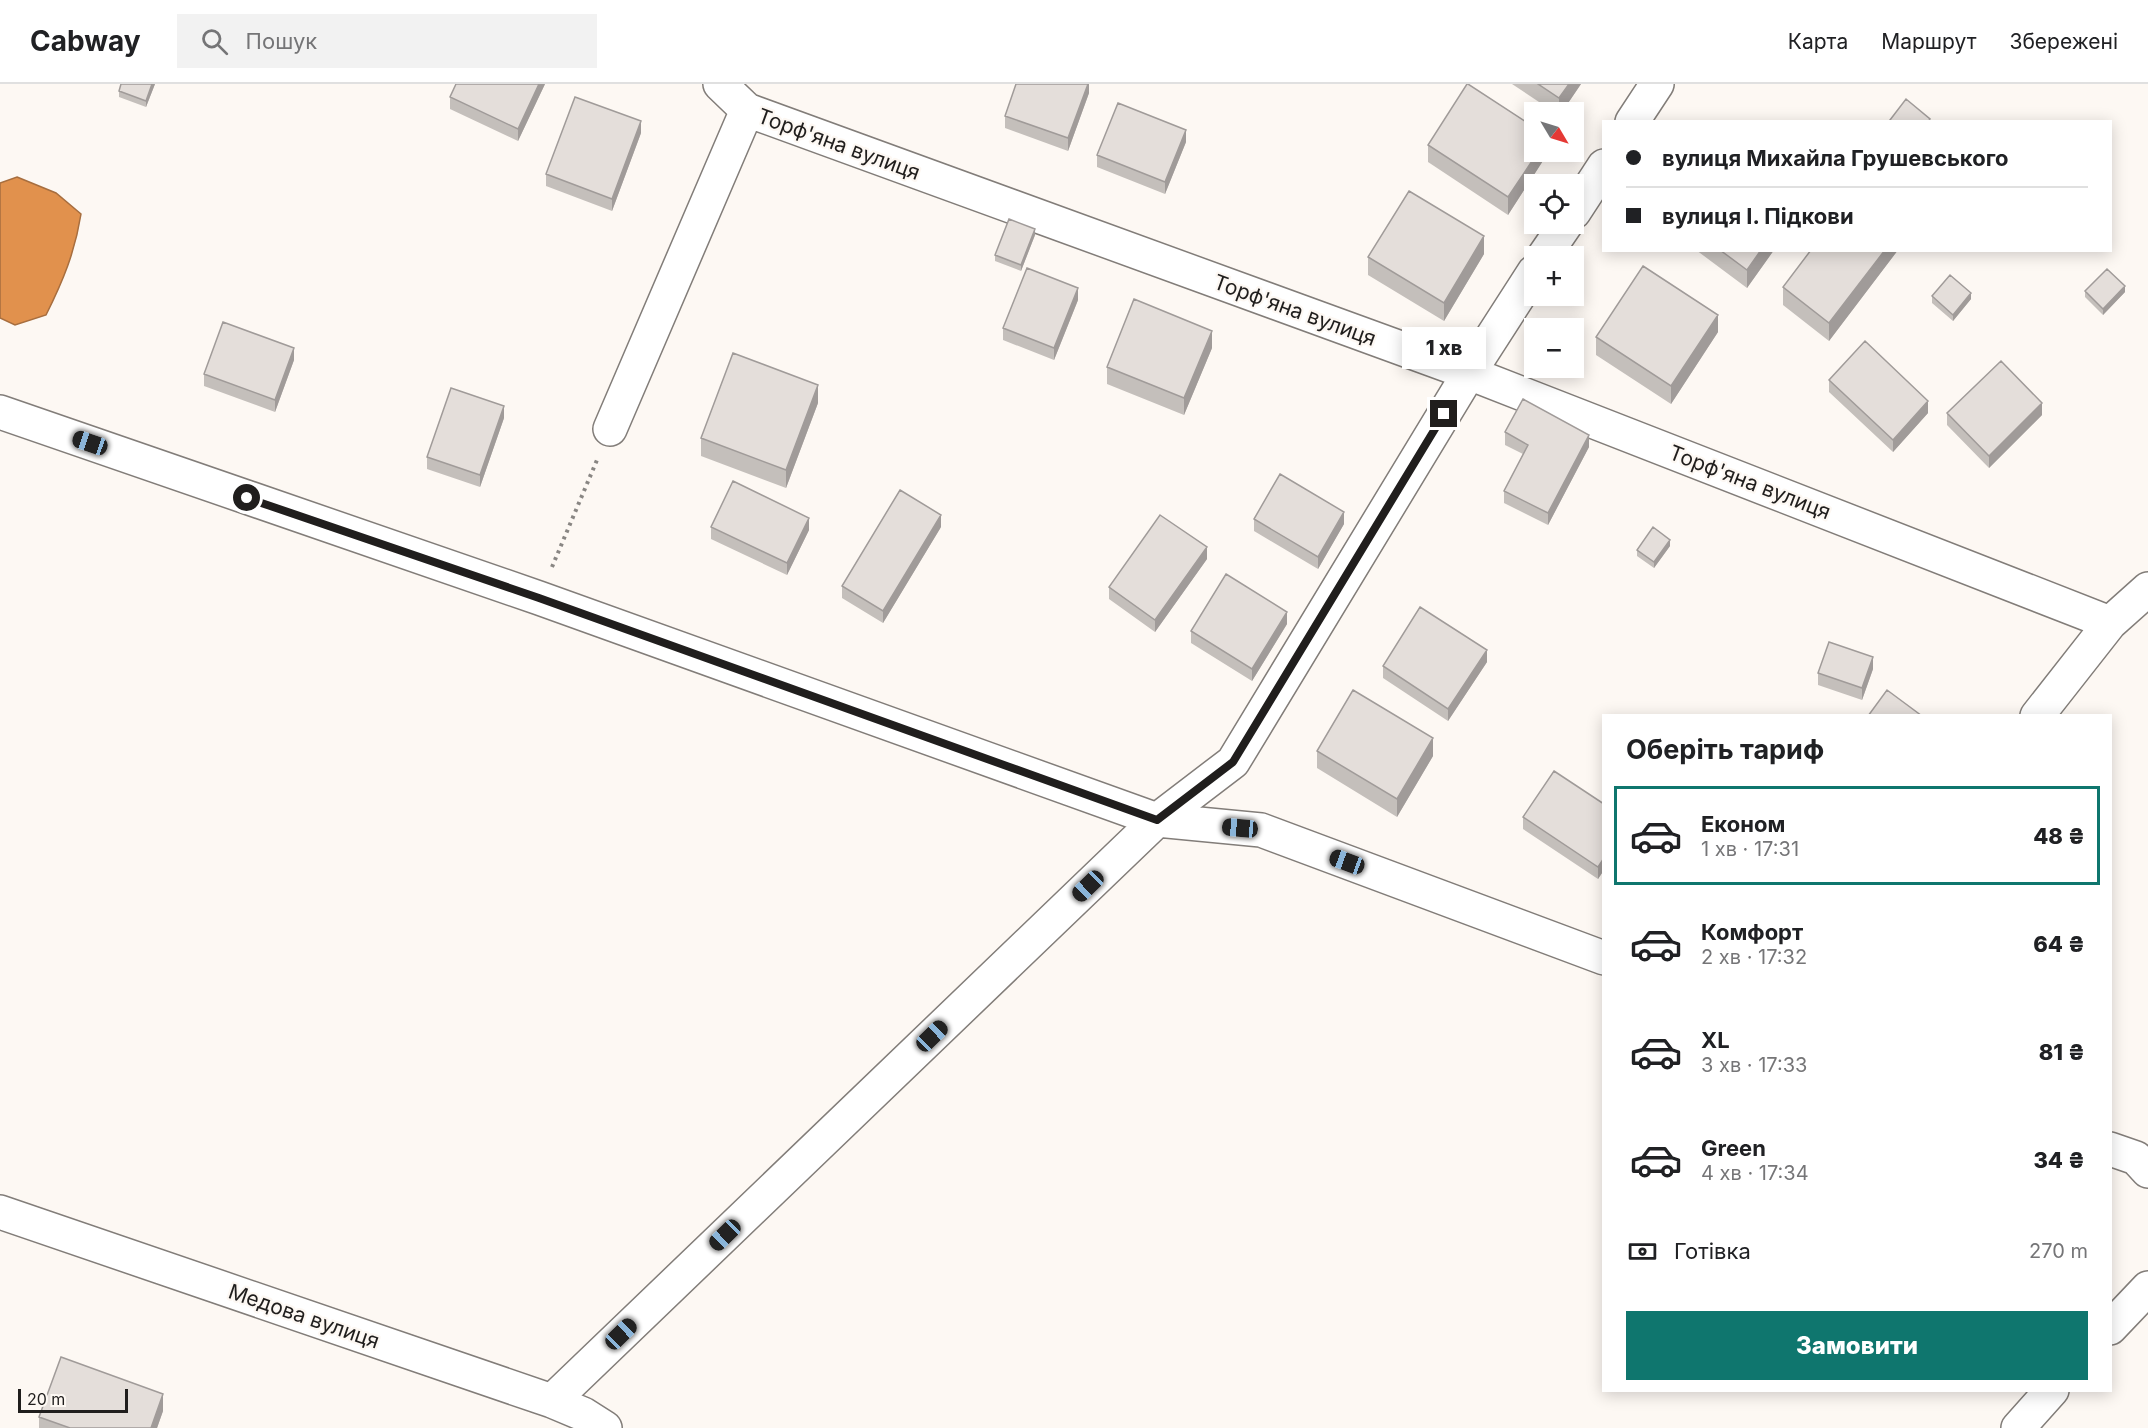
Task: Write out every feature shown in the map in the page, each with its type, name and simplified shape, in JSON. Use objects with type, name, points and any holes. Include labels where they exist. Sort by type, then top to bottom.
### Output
[{"type":"street","name":"Торф'яна вулиця","points":[[720,84],[747,110],[1469,373],[2110,623]]},
{"type":"street","points":[[1633,120],[1657,84]]},
{"type":"street","points":[[610,429],[747,110]]},
{"type":"street","points":[[1584,197],[1602,169]]},
{"type":"street","points":[[552,1401],[1157,820],[1233,762],[1469,373],[1524,288]]},
{"type":"street","points":[[0,412],[539,598],[1157,820],[1261,830],[1602,957]]},
{"type":"street","points":[[2039,714],[2110,623],[2148,589]]},
{"type":"street","points":[[2112,1150],[2136,1158],[2148,1171]]},
{"type":"street","name":"Медова вулиця","points":[[0,1212],[552,1401],[583,1414],[605,1428]]},
{"type":"street","points":[[2112,1326],[2148,1288]]},
{"type":"street","points":[[2018,1428],[2050,1392]]},
{"type":"path","points":[[539,598],[610,429]]},
{"type":"shaded area","points":[[17,177],[56,193],[81,214],[68,266],[46,315],[15,325],[0,318],[0,183]]},
{"type":"building","points":[[121,84],[152,84],[146,101],[119,91]]},
{"type":"building","points":[[456,84],[539,84],[518,129],[450,97]]},
{"type":"building","points":[[1016,84],[1088,84],[1068,138],[1005,116]]},
{"type":"building","points":[[1468,84],[1524,120],[1524,162],[1531,162],[1508,197],[1428,145]]},
{"type":"building","points":[[1538,84],[1569,84],[1559,98]]},
{"type":"building","points":[[575,97],[641,121],[612,199],[546,174]]},
{"type":"building","points":[[1906,99],[1930,119],[1929,120],[1890,120]]},
{"type":"building","points":[[1118,103],[1186,130],[1165,182],[1097,155]]},
{"type":"building","points":[[1409,191],[1484,236],[1444,303],[1368,257]]},
{"type":"building","points":[[1009,219],[1035,229],[1021,265],[995,255]]},
{"type":"building","points":[[1723,252],[1760,252],[1747,270]]},
{"type":"building","points":[[1809,252],[1883,252],[1829,323],[1783,287]]},
{"type":"building","points":[[1643,266],[1718,315],[1671,386],[1596,337]]},
{"type":"building","points":[[1027,268],[1078,288],[1054,348],[1003,328]]},
{"type":"building","points":[[2107,269],[2125,286],[2103,309],[2085,291]]},
{"type":"building","points":[[1950,275],[1971,293],[1953,315],[1932,296]]},
{"type":"building","points":[[1134,299],[1212,331],[1184,398],[1107,367]]},
{"type":"building","points":[[223,322],[294,348],[275,400],[204,374]]},
{"type":"building","points":[[1865,341],[1928,401],[1893,440],[1829,380]]},
{"type":"building","points":[[733,353],[818,385],[786,470],[701,438]]},
{"type":"building","points":[[2001,361],[2042,403],[1989,456],[1947,413]]},
{"type":"building","points":[[451,388],[504,406],[480,475],[427,457]]},
{"type":"building","points":[[1523,399],[1589,435],[1548,513],[1504,491],[1528,445],[1505,432]]},
{"type":"building","points":[[1280,474],[1344,512],[1318,557],[1254,519]]},
{"type":"building","points":[[733,481],[809,518],[787,563],[711,527]]},
{"type":"building","points":[[900,490],[941,515],[883,611],[842,586]]},
{"type":"building","points":[[1160,515],[1207,547],[1155,620],[1109,587]]},
{"type":"building","points":[[1653,527],[1670,540],[1654,562],[1637,550]]},
{"type":"building","points":[[1226,574],[1287,612],[1252,669],[1191,631]]},
{"type":"building","points":[[1420,607],[1487,650],[1448,709],[1383,666]]},
{"type":"building","points":[[1829,642],[1873,657],[1862,688],[1818,673]]},
{"type":"building","points":[[1353,690],[1433,738],[1397,799],[1317,751]]},
{"type":"building","points":[[1887,690],[1919,714],[1869,714]]},
{"type":"building","points":[[1554,771],[1602,803],[1602,861],[1598,867],[1523,817]]},
{"type":"building","points":[[61,1357],[163,1394],[151,1428],[70,1428],[39,1417]]},
{"type":"route","points":[[247,498],[539,598],[1157,820],[1233,762],[1444,414]]}]
